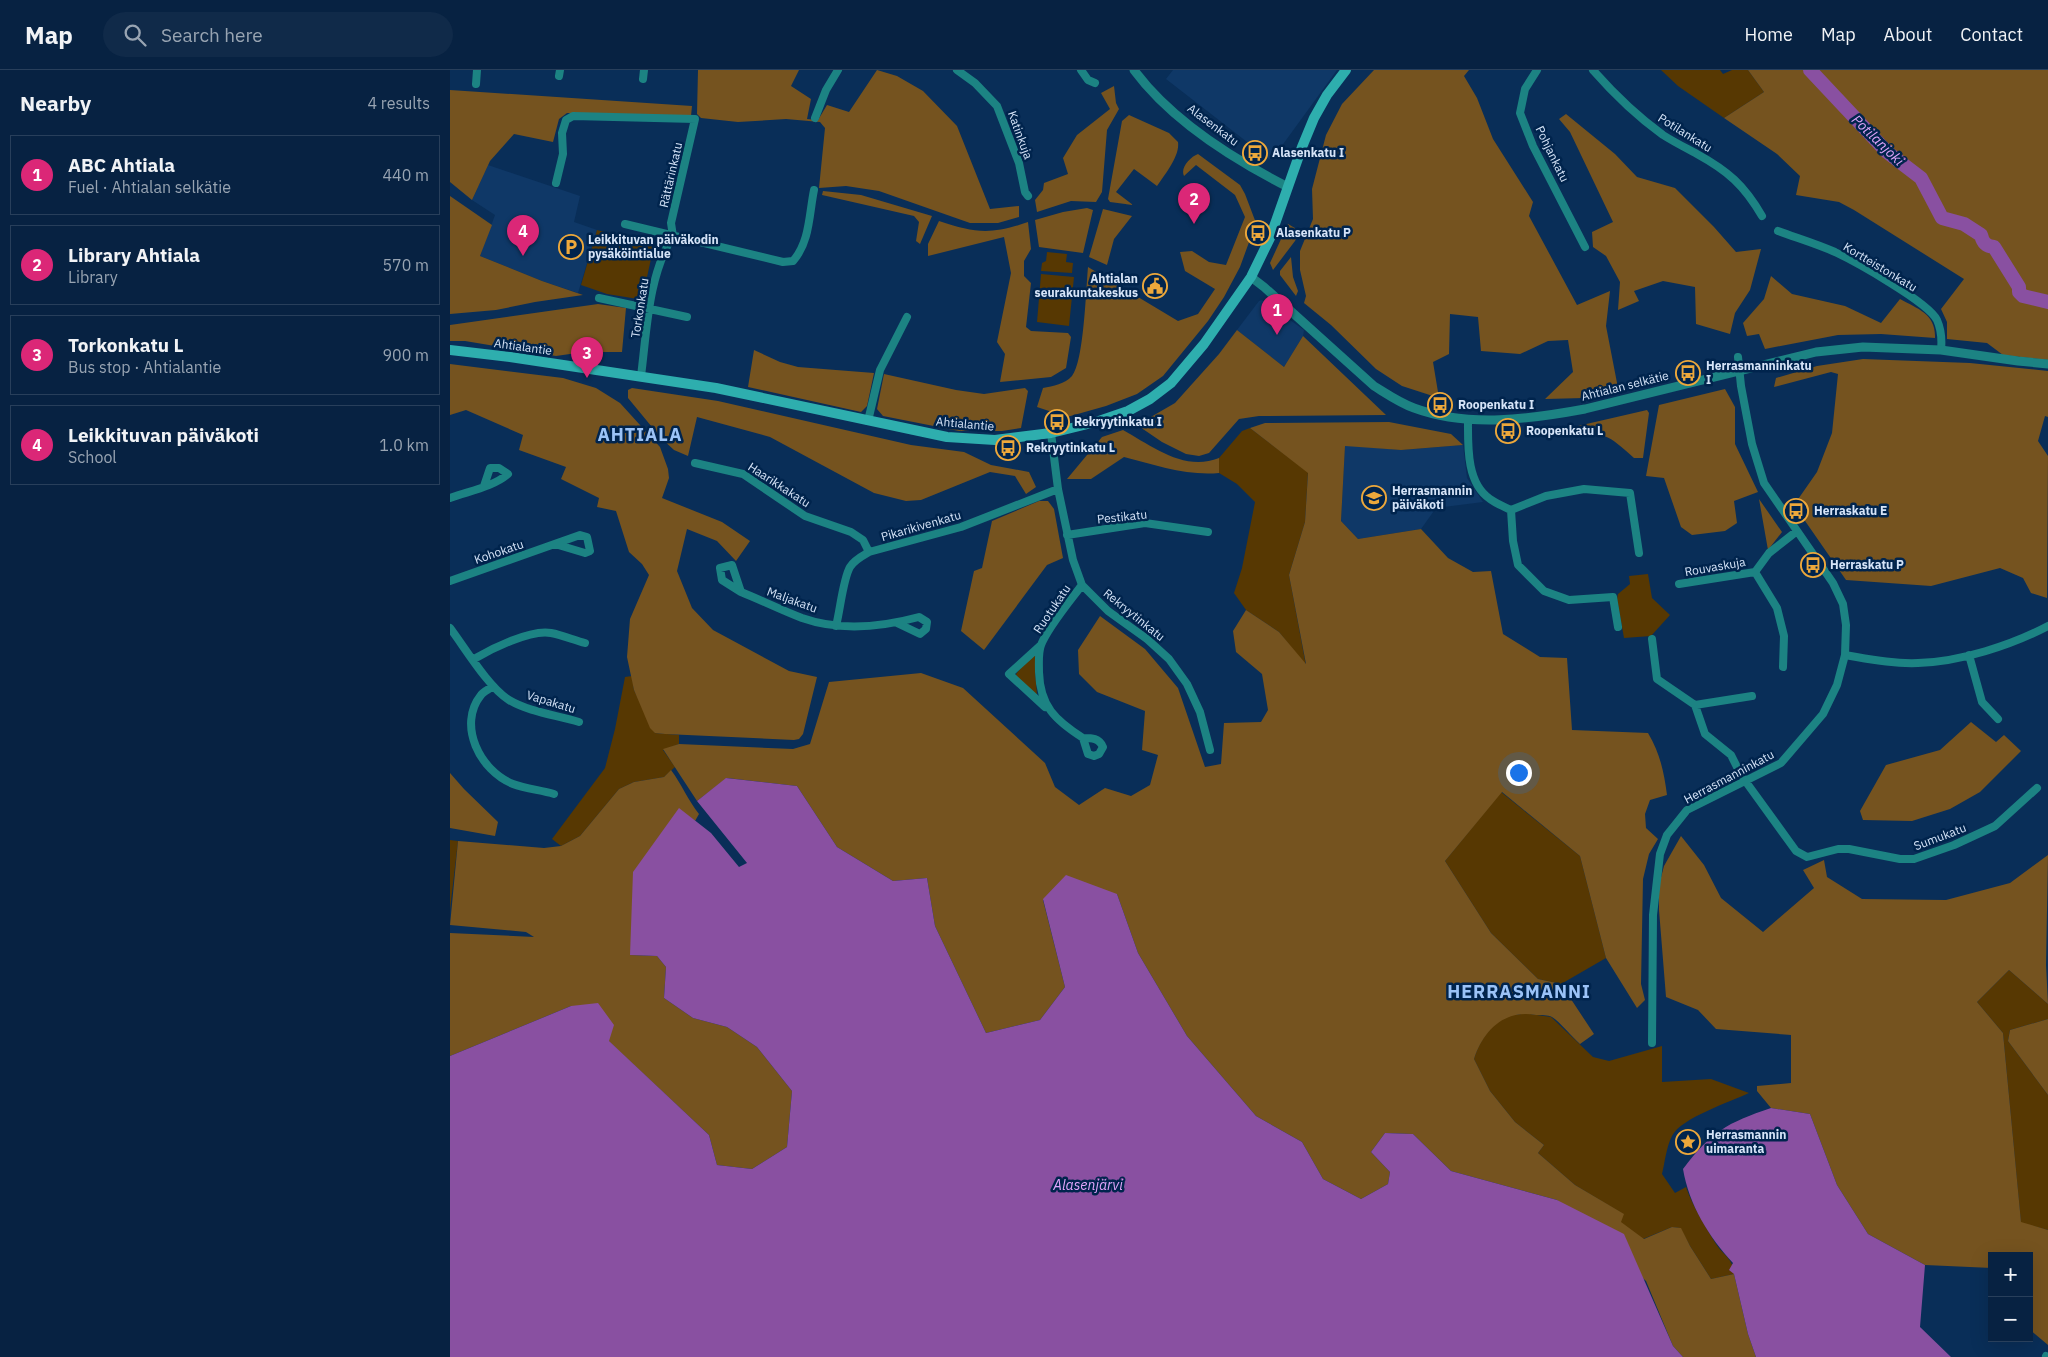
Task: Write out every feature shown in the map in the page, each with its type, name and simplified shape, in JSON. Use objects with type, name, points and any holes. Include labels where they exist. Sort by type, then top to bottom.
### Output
[{"type":"main road","name":"Ahtialantie","points":[[450,350],[716,388],[947,436],[995,440],[1051,432],[1096,422],[1128,411],[1150,399],[1171,382],[1204,344],[1251,277],[1270,238],[1314,118],[1346,70]]},
{"type":"street","points":[[476,84],[477,70]]},
{"type":"street","points":[[815,118],[826,90],[838,70]]},
{"type":"street","name":"Katinkuja","points":[[957,70],[975,83],[997,106],[1019,163],[1025,192],[1028,196]]},
{"type":"street","points":[[1081,70],[1088,80],[1095,83]]},
{"type":"street","name":"Alasenkatu","points":[[1134,70],[1145,85],[1196,131],[1236,159],[1288,187]]},
{"type":"street","name":"Pohjankatu","points":[[1537,70],[1525,89],[1520,113],[1533,146],[1585,247]]},
{"type":"street","name":"Potilankatu","points":[[1594,70],[1622,101],[1664,136],[1706,158],[1733,177],[1750,194],[1762,216]]},
{"type":"street","name":"Rättärinkatu","points":[[556,183],[563,154],[562,133],[566,120],[573,116],[695,119],[671,223],[673,236]]},
{"type":"street","points":[[625,224],[783,262],[793,261],[800,253],[804,244],[814,190]]},
{"type":"street","name":"Kortteistonkatu","points":[[1778,231],[1835,252],[1886,281],[1926,308],[1936,319],[1942,340],[1942,350]]},
{"type":"street","name":"Torkonkatu","points":[[641,376],[650,308],[659,264],[673,236]]},
{"type":"street","name":"Ahtialan selkätie","points":[[1251,277],[1374,386],[1394,399],[1415,408],[1468,418],[1509,419],[1585,410],[1816,352],[1863,347],[1942,350],[2048,364]]},
{"type":"street","points":[[599,298],[687,317]]},
{"type":"street","points":[[868,421],[880,370],[907,317]]},
{"type":"street","name":"Herrasmanninkatu","points":[[1652,1043],[1653,915],[1660,854],[1667,835],[1687,810],[1781,763],[1823,714],[1837,685],[1845,655],[1846,625],[1843,604],[1833,583],[1764,483],[1752,444],[1738,357]]},
{"type":"street","points":[[1468,418],[1469,450],[1473,479],[1489,499],[1512,510],[1546,496],[1584,490],[1630,493],[1639,553]]},
{"type":"street","name":"Rekryytinkatu","points":[[1051,432],[1058,488],[1067,535],[1082,585],[1108,611],[1147,639],[1169,659],[1187,684],[1200,712],[1210,750]]},
{"type":"street","name":"Haarikkakatu","points":[[695,463],[743,474],[805,516],[851,532],[862,540],[869,552]]},
{"type":"street","points":[[450,498],[484,486]]},
{"type":"street","name":"Pikarikivenkatu","points":[[836,626],[850,567],[858,558],[869,552],[961,527],[1058,488]]},
{"type":"street","points":[[1512,510],[1513,541],[1518,565],[1544,591],[1569,600],[1612,597],[1618,627]]},
{"type":"street","name":"Pestikatu","points":[[1067,535],[1145,524],[1208,532]]},
{"type":"street","points":[[1783,667],[1784,636],[1777,608],[1755,572],[1769,553],[1797,531]]},
{"type":"street","name":"Kohokatu","points":[[450,581],[555,544]]},
{"type":"street","name":"Rouvaskuja","points":[[1679,584],[1755,572]]},
{"type":"street","name":"Ruotukatu","points":[[1082,585],[1041,645],[1009,674],[1067,728],[1083,738]]},
{"type":"street","name":"Maljakatu","points":[[741,592],[803,618],[836,626],[897,623]]},
{"type":"street","points":[[1845,655],[1890,662],[1920,663],[1969,655],[2010,644],[2048,626]]},
{"type":"street","name":"Vapakatu","points":[[450,628],[494,686],[508,699],[524,706],[579,722]]},
{"type":"street","points":[[474,659],[495,647],[539,632],[550,632],[585,643]]},
{"type":"street","points":[[1652,639],[1657,679],[1695,705],[1705,734],[1731,755],[1746,782]]},
{"type":"street","name":"Ruotukatu","points":[[1041,645],[1039,679],[1041,693],[1047,708]]},
{"type":"street","points":[[1969,655],[1982,702],[1998,719]]},
{"type":"street","points":[[494,686],[482,694],[474,709],[471,735],[478,752],[492,770],[512,784],[554,794]]},
{"type":"street","points":[[1695,705],[1752,696]]},
{"type":"street","name":"Sumukatu","points":[[1746,782],[1796,851],[1807,857],[1838,849],[1849,849],[1900,860],[1914,859],[1954,845],[1995,826],[2037,788]]},
{"type":"shaded area","points":[[698,70],[799,70],[791,86],[811,99],[807,119],[818,120],[827,105],[849,112],[877,70],[897,76],[923,91],[957,126],[990,209],[1019,206],[1019,217],[998,223],[970,223],[879,191],[846,186],[819,188],[825,128],[820,122],[786,119],[738,122],[701,118],[697,114]]},
{"type":"shaded area","points":[[1173,70],[1337,70],[1273,158],[1269,159],[1166,79]]},
{"type":"shaded area","points":[[1374,70],[1469,70],[1464,76],[1477,98],[1493,139],[1533,202],[1529,216],[1577,305],[1610,291],[1606,326],[1618,388],[1584,398],[1545,399],[1573,372],[1568,340],[1548,341],[1520,354],[1481,351],[1478,317],[1450,314],[1449,354],[1433,362],[1439,398],[1402,386],[1376,369],[1331,325],[1304,303],[1306,296],[1300,270],[1300,251],[1313,219],[1312,189],[1326,135],[1342,104]]},
{"type":"shaded area","points":[[1661,70],[1720,70],[1723,74],[1732,70],[1748,70],[1764,92],[1724,118],[1678,86]]},
{"type":"shaded area","points":[[1748,70],[2048,70],[2048,360],[2003,355],[1987,343],[1947,339],[1947,322],[1941,309],[1964,279],[1839,202],[1796,195],[1800,176],[1777,154],[1724,118],[1764,92]]},
{"type":"shaded area","points":[[1114,86],[1116,103],[1119,109],[1107,130],[1102,192],[1096,202],[1071,201],[1037,212],[1035,200],[1043,190],[1044,183],[1068,174],[1063,158],[1077,135],[1110,109],[1101,93]]},
{"type":"shaded area","points":[[450,90],[692,106],[691,116],[567,113],[559,119],[553,142],[514,134],[490,161],[472,200],[450,182]]},
{"type":"shaded area","points":[[1566,114],[1615,154],[1637,177],[1675,188],[1736,252],[1761,249],[1750,290],[1735,313],[1730,334],[1696,324],[1695,287],[1663,281],[1634,291],[1639,301],[1618,310],[1620,282],[1606,256],[1593,247],[1592,232],[1613,222],[1570,132],[1559,119]]},
{"type":"shaded area","points":[[1129,115],[1169,133],[1178,142],[1177,153],[1157,186],[1134,169],[1116,192],[1133,205],[1110,202],[1108,199],[1122,121]]},
{"type":"shaded area","points":[[1198,154],[1240,185],[1256,223],[1240,267],[1224,297],[1208,321],[1163,376],[1137,394],[1106,406],[1067,417],[1037,407],[1043,388],[1066,381],[1072,376],[1076,368],[1082,341],[1088,267],[1178,321],[1198,314],[1215,289],[1185,271],[1180,252],[1192,251],[1209,262],[1226,265],[1245,217],[1235,195],[1196,165],[1184,176],[1183,170],[1186,163]]},
{"type":"shaded area","points":[[488,165],[580,196],[574,222],[597,230],[578,293],[480,256],[495,215],[472,200]]},
{"type":"shaded area","points":[[823,191],[861,195],[932,216],[920,244],[916,241],[919,222],[914,216],[822,195]]},
{"type":"shaded area","points":[[450,196],[492,225],[480,256],[583,295],[496,310],[450,314]]},
{"type":"shaded area","points":[[1087,208],[1093,210],[1083,253],[1039,247],[1035,220]]},
{"type":"shaded area","points":[[1103,209],[1132,216],[1114,239],[1107,265],[1089,257]]},
{"type":"shaded area","points":[[939,221],[963,228],[983,231],[1004,229],[1028,222],[1031,249],[1024,261],[1024,276],[1031,283],[1026,327],[1031,331],[1068,333],[1071,337],[1066,368],[1051,377],[1000,382],[1005,354],[997,342],[1011,273],[1004,237],[928,256],[928,244]]},
{"type":"shaded area","points":[[1288,224],[1300,231],[1295,241],[1273,270],[1270,263]]},
{"type":"shaded area","points":[[597,230],[654,245],[644,291],[638,299],[607,294],[581,285]]},
{"type":"shaded area","points":[[1047,252],[1067,254],[1066,262],[1073,263],[1072,273],[1041,271],[1042,263],[1046,261]]},
{"type":"shaded area","points":[[1291,257],[1293,277],[1298,291],[1296,296],[1280,275],[1280,271]]},
{"type":"shaded area","points":[[1041,274],[1074,277],[1069,326],[1037,322]]},
{"type":"shaded area","points":[[1771,276],[1792,294],[1845,306],[1881,323],[1900,299],[1925,313],[1935,330],[1935,338],[1881,334],[1838,335],[1765,349],[1759,334],[1747,336],[1743,323],[1764,299]]},
{"type":"shaded area","points":[[1262,300],[1304,330],[1303,336],[1284,367],[1237,330],[1259,301]]},
{"type":"shaded area","points":[[598,304],[626,308],[622,352],[584,352],[556,356],[465,341],[450,341],[450,325]]},
{"type":"shaded area","points":[[1237,330],[1284,367],[1303,336],[1386,415],[1259,416],[1239,419],[1209,453],[1199,456],[1186,454],[1162,442],[1137,425],[1175,403],[1219,354]]},
{"type":"shaded area","points":[[754,350],[780,362],[798,367],[874,373],[867,406],[861,412],[748,387]]},
{"type":"shaded area","points":[[1863,359],[1970,363],[2048,371],[2048,417],[2045,416],[2038,441],[2048,456],[2047,598],[2031,593],[2023,578],[2000,568],[1931,586],[1846,580],[1794,505],[1817,472],[1832,433],[1838,374],[1831,372],[1774,387],[1776,378],[1817,366]]},
{"type":"shaded area","points":[[450,364],[563,378],[596,388],[620,403],[660,447],[668,469],[669,478],[662,498],[722,522],[750,541],[736,561],[717,541],[687,529],[677,571],[692,608],[713,630],[789,671],[817,677],[803,734],[799,739],[665,734],[655,733],[650,728],[634,690],[627,657],[630,619],[649,575],[642,564],[629,552],[616,511],[597,507],[599,498],[561,479],[566,467],[519,450],[523,435],[466,410],[450,415]]},
{"type":"shaded area","points":[[884,374],[956,390],[984,394],[1025,388],[1028,391],[1021,428],[1002,431],[959,431],[883,416],[877,409]]},
{"type":"shaded area","points":[[632,388],[718,401],[911,445],[964,452],[991,465],[1029,472],[1036,487],[1026,494],[1015,476],[990,472],[921,500],[906,501],[874,493],[770,437],[697,417],[688,456],[674,450],[661,438],[628,398],[628,390]]},
{"type":"shaded area","points":[[1725,389],[1735,407],[1735,444],[1758,492],[1734,501],[1737,523],[1725,531],[1692,535],[1681,527],[1664,478],[1646,476],[1659,405]]},
{"type":"shaded area","points":[[1647,410],[1649,413],[1643,458],[1634,458],[1605,436],[1570,433],[1569,428]]},
{"type":"shaded area","points":[[1389,422],[1451,434],[1463,445],[1401,450],[1345,446],[1341,521],[1358,539],[1421,529],[1448,558],[1473,572],[1491,571],[1503,634],[1540,657],[1567,658],[1572,730],[1648,733],[1661,763],[1667,795],[1650,800],[1645,814],[1646,828],[1658,839],[1649,854],[1643,879],[1641,984],[1645,1000],[1637,1008],[1606,958],[1580,856],[1502,792],[1445,861],[1491,933],[1538,979],[1561,984],[1594,1034],[1580,1044],[1552,1017],[1525,1014],[1514,1015],[1496,1024],[1489,1031],[1483,1039],[1474,1059],[1490,1091],[1515,1122],[1544,1145],[1538,1153],[1575,1185],[1624,1214],[1621,1222],[1644,1239],[1672,1227],[1681,1228],[1711,1279],[1734,1274],[1748,1334],[1756,1357],[1683,1357],[1673,1346],[1646,1281],[1557,1200],[1451,1171],[1413,1134],[1385,1133],[1371,1152],[1390,1172],[1388,1184],[1361,1199],[1323,1179],[1302,1142],[1256,1116],[1187,1036],[1138,953],[1117,894],[1043,900],[1065,987],[1040,1020],[986,1033],[935,926],[927,878],[893,881],[837,847],[797,786],[727,778],[697,801],[663,749],[679,744],[793,749],[810,744],[829,682],[921,673],[963,688],[1045,763],[1055,787],[1079,805],[1105,788],[1131,796],[1150,785],[1158,755],[1142,750],[1145,711],[1097,692],[1079,674],[1078,650],[1100,616],[1145,649],[1178,688],[1205,767],[1221,764],[1224,723],[1261,722],[1268,710],[1262,674],[1236,652],[1233,631],[1246,610],[1279,632],[1306,664],[1289,575],[1305,522],[1308,473],[1250,428],[1265,423]]},
{"type":"shaded area","points":[[1250,428],[1308,472],[1305,522],[1289,575],[1306,666],[1279,632],[1246,610],[1234,593],[1242,568],[1255,502],[1237,484],[1219,473],[1219,458],[1242,431]]},
{"type":"shaded area","points":[[1123,430],[1157,450],[1181,460],[1193,462],[1219,458],[1219,473],[1207,474],[1183,471],[1124,457],[1091,479],[1067,479],[1102,437]]},
{"type":"shaded area","points":[[1345,445],[1401,450],[1463,445],[1467,478],[1483,502],[1436,508],[1421,529],[1358,539],[1341,521]]},
{"type":"shaded area","points":[[1759,499],[1782,532],[1768,550]]},
{"type":"shaded area","points":[[1039,501],[1048,501],[1054,509],[1063,558],[1047,565],[984,650],[961,631],[974,571],[982,568],[992,521]]},
{"type":"shaded area","points":[[1648,574],[1652,598],[1670,615],[1651,636],[1624,638],[1617,599],[1618,594],[1630,584],[1629,576]]},
{"type":"shaded area","points":[[1036,654],[1037,695],[1018,680],[1016,674],[1032,655]]},
{"type":"shaded area","points":[[632,676],[634,690],[655,733],[679,735],[679,744],[663,750],[675,767],[664,777],[634,782],[619,789],[580,836],[561,846],[552,839],[605,768],[625,677]]},
{"type":"shaded area","points":[[1971,722],[1996,742],[2004,735],[2021,751],[1980,792],[1950,809],[1912,821],[1863,820],[1860,811],[1886,765],[1940,750]]},
{"type":"shaded area","points":[[671,770],[699,814],[695,821],[679,809],[630,955],[657,956],[666,967],[664,998],[693,1018],[727,1027],[757,1047],[792,1091],[787,1147],[752,1169],[717,1165],[709,1135],[571,1006],[450,1056],[450,933],[534,937],[526,932],[450,925],[458,841],[544,848],[561,846],[580,836],[619,789],[634,782],[664,777]]},
{"type":"shaded area","points":[[450,773],[498,822],[495,836],[450,828]]},
{"type":"shaded area","points":[[1501,792],[1580,856],[1606,958],[1561,984],[1538,979],[1491,933],[1445,861]]},
{"type":"shaded area","points":[[1681,836],[1704,865],[1721,898],[1763,932],[1814,888],[1803,870],[1824,860],[1827,877],[1862,899],[1946,900],[2010,883],[2048,855],[2046,965],[2048,1004],[2009,970],[1977,1002],[2003,1033],[2021,1222],[2048,1230],[2048,1345],[2033,1332],[2033,1252],[1988,1252],[1988,1268],[1925,1265],[1868,1234],[1837,1185],[1810,1114],[1771,1108],[1757,1091],[1757,1086],[1791,1083],[1791,1035],[1716,1029],[1698,1010],[1666,997],[1659,910],[1659,885],[1664,866]]},
{"type":"shaded area","points":[[450,840],[458,841],[450,910]]},
{"type":"shaded area","points":[[2009,970],[2048,1004],[2048,1019],[2010,1030],[2008,1041],[2048,1095],[2048,1230],[2021,1223],[2003,1033],[1977,1002]]},
{"type":"shaded area","points":[[1530,1014],[1551,1017],[1593,1057],[1609,1061],[1662,1046],[1662,1082],[1711,1079],[1749,1093],[1695,1117],[1677,1129],[1668,1145],[1662,1174],[1675,1193],[1686,1187],[1716,1244],[1732,1264],[1734,1274],[1711,1279],[1680,1228],[1672,1227],[1643,1239],[1620,1222],[1623,1214],[1575,1185],[1538,1153],[1544,1145],[1515,1122],[1490,1091],[1474,1059],[1479,1045],[1496,1023],[1509,1016]]},
{"type":"shaded area","points":[[2048,1019],[2048,1095],[2008,1041],[2010,1030]]},
{"type":"water","name":"Alasenjärvi","points":[[726,778],[797,786],[837,847],[893,881],[927,878],[935,926],[986,1033],[1040,1020],[1065,987],[1043,899],[1066,875],[1117,894],[1138,953],[1187,1036],[1256,1116],[1302,1142],[1323,1179],[1361,1199],[1388,1184],[1390,1172],[1371,1152],[1385,1133],[1413,1134],[1451,1171],[1557,1200],[1624,1234],[1673,1346],[1683,1357],[450,1357],[450,1056],[571,1006],[598,1003],[614,1025],[609,1041],[709,1135],[717,1165],[752,1169],[787,1147],[792,1091],[757,1047],[727,1027],[693,1018],[664,998],[666,967],[657,956],[630,955],[633,872],[679,808],[711,833],[739,867],[747,863],[697,801]]},
{"type":"water","points":[[1771,1108],[1810,1114],[1837,1185],[1868,1234],[1925,1265],[1920,1327],[1951,1357],[1756,1357],[1748,1334],[1734,1274],[1729,1270],[1733,1263],[1701,1220],[1690,1195],[1683,1169],[1693,1156],[1721,1130]]},
{"type":"waterway","name":"Potilanjoki","points":[[1810,70],[1887,152],[1921,178],[1942,218],[1964,224],[1981,235],[1985,244],[1994,247],[2019,287],[2019,292],[2023,296],[2048,302]]},
{"type":"place","name":"Alasenkatu I","points":[[1255,153]]},
{"type":"place","name":"Library Ahtiala","points":[[1194,224]]},
{"type":"place","name":"Alasenkatu P","points":[[1258,233]]},
{"type":"place","name":"Leikkituvan päiväkodin pysäköintialue","points":[[571,247]]},
{"type":"place","name":"Leikkituvan päiväkoti","points":[[523,256]]},
{"type":"place","name":"Ahtialan seurakuntakeskus","points":[[1155,286]]},
{"type":"place","name":"ABC Ahtiala","points":[[1277,335]]},
{"type":"place","name":"Herrasmanninkatu I","points":[[1688,373]]},
{"type":"place","name":"Torkonkatu L","points":[[587,378]]},
{"type":"place","name":"Roopenkatu I","points":[[1440,405]]},
{"type":"place","name":"Rekryytinkatu I","points":[[1057,422]]},
{"type":"place","name":"Roopenkatu L","points":[[1508,431]]},
{"type":"place","name":"Rekryytinkatu L","points":[[1008,448]]},
{"type":"place","name":"Herrasmannin päiväkoti","points":[[1374,498]]},
{"type":"place","name":"Herraskatu E","points":[[1796,511]]},
{"type":"place","name":"Herraskatu P","points":[[1813,565]]},
{"type":"place","name":"Herrasmannin uimaranta","points":[[1688,1142]]},
{"type":"district","name":"AHTIALA","points":[[640,435]]},
{"type":"district","name":"HERRASMANNI","points":[[1519,992]]}]
